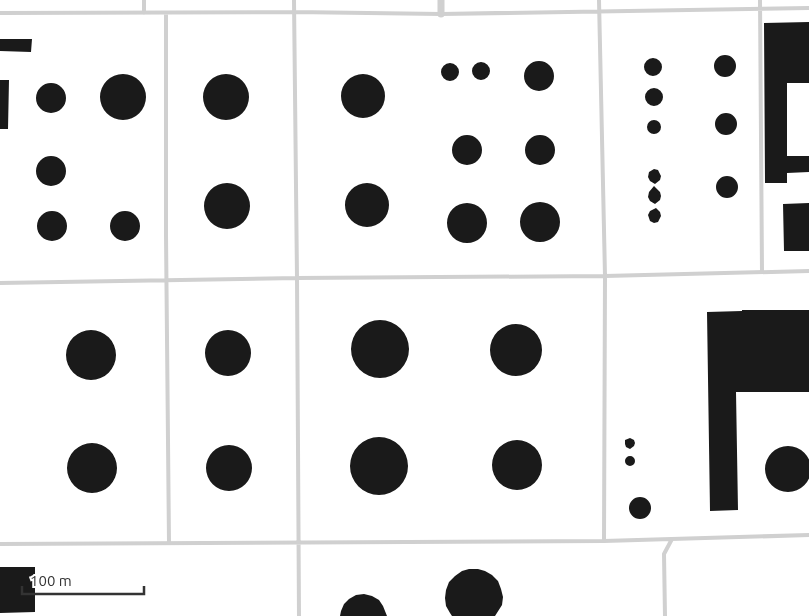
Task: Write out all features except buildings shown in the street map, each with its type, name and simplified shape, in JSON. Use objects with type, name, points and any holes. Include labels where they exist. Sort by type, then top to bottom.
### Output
[{"type":"street","points":[[441,0],[441,14]]},
{"type":"lane","points":[[144,0],[144,13]]},
{"type":"lane","points":[[294,0],[299,616]]},
{"type":"lane","points":[[599,0],[605,276],[604,541]]},
{"type":"lane","points":[[760,0],[762,272]]},
{"type":"lane","points":[[0,13],[294,12],[441,14],[809,8]]},
{"type":"lane","points":[[166,13],[166,280],[169,543]]},
{"type":"lane","points":[[0,284],[297,278],[605,276],[809,271]]},
{"type":"lane","points":[[0,544],[604,541],[809,536]]},
{"type":"lane","points":[[665,616],[664,554],[672,539]]}]
